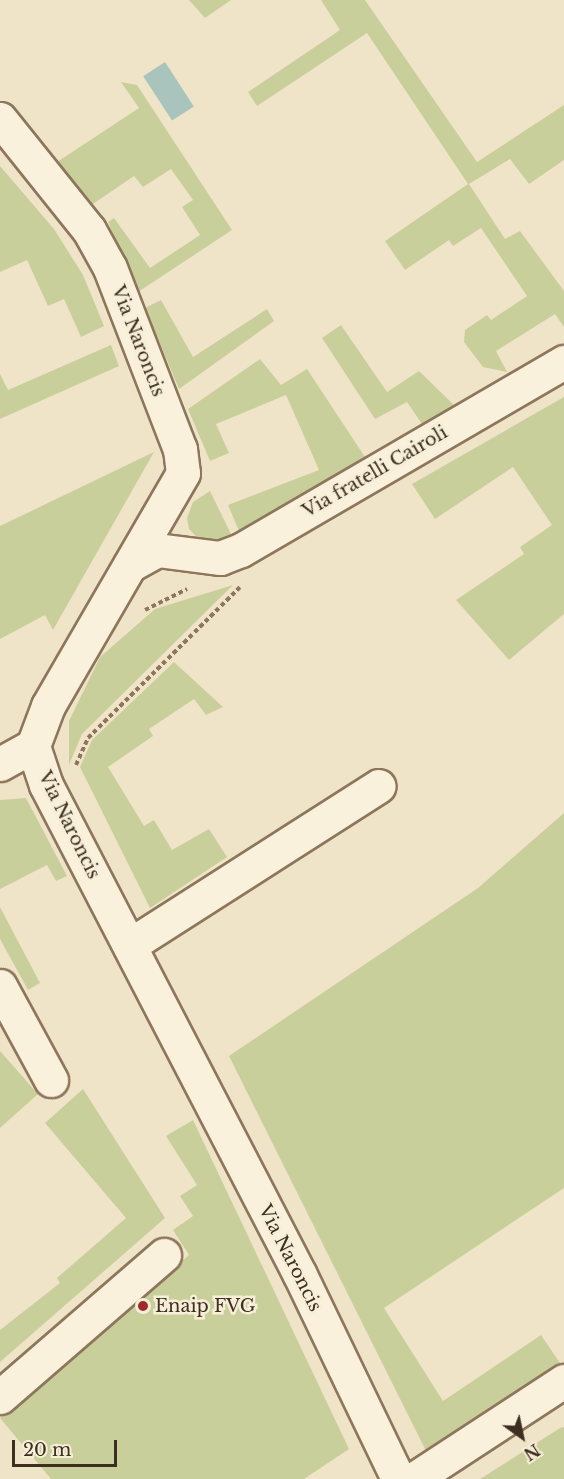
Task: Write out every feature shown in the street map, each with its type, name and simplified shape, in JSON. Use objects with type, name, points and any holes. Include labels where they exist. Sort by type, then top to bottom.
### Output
[{"type":"street","name":"Via Naroncis","points":[[0,119],[89,230],[110,268],[180,449],[183,473],[177,490],[130,565],[48,706],[33,746],[46,785],[130,945],[398,1479]]},
{"type":"street","name":"Via fratelli Cairoli","points":[[130,565],[157,550],[181,549],[200,558],[241,550],[564,362]]},
{"type":"street","points":[[177,490],[172,533],[181,549]]},
{"type":"street","points":[[0,764],[33,746]]},
{"type":"street","points":[[130,945],[379,786]]},
{"type":"street","points":[[0,986],[51,1080]]},
{"type":"street","points":[[0,1397],[164,1255]]},
{"type":"street","points":[[414,1479],[564,1381]]},
{"type":"path","points":[[77,776],[75,768],[88,738],[238,592],[242,582]]},
{"type":"path","points":[[134,617],[199,584]]},
{"type":"green space","points":[[189,0],[231,0],[205,18]]},
{"type":"green space","points":[[321,0],[365,0],[477,162],[564,105],[564,160],[529,184],[510,159],[469,184],[505,239],[520,231],[564,291],[564,327],[555,314],[496,351],[507,372],[483,367],[464,342],[465,330],[487,315],[491,320],[527,296],[481,228],[453,246],[449,240],[405,270],[385,241],[468,184],[367,33],[257,106],[248,92],[340,30]]},
{"type":"green space","points":[[121,82],[137,85],[232,230],[138,292],[108,222],[114,218],[150,268],[200,235],[182,207],[193,200],[171,169],[143,187],[134,176],[93,204],[57,162],[139,108]]},
{"type":"green space","points":[[0,166],[54,229],[83,275],[104,326],[81,337],[64,299],[48,306],[27,260],[0,272]]},
{"type":"green space","points":[[161,300],[193,357],[267,309],[274,321],[179,389],[145,308]]},
{"type":"green space","points":[[341,325],[387,392],[419,371],[454,405],[422,424],[407,402],[375,419],[322,338]]},
{"type":"green space","points":[[111,345],[119,366],[0,419],[0,374],[8,390]]},
{"type":"green space","points":[[260,359],[281,385],[307,369],[365,457],[239,531],[228,505],[319,470],[286,395],[216,424],[229,453],[210,461],[188,409]]},
{"type":"green space","points":[[564,397],[564,614],[509,660],[456,600],[524,554],[520,547],[552,525],[513,467],[435,519],[412,484]]},
{"type":"green space","points":[[154,452],[53,630],[45,615],[0,639],[0,526]]},
{"type":"green space","points":[[210,491],[231,534],[230,541],[206,546],[189,529],[187,518],[193,502]]},
{"type":"green space","points":[[233,585],[82,734],[69,765],[69,721],[100,657],[155,609]]},
{"type":"green space","points":[[174,662],[223,707],[206,715],[194,699],[149,729],[153,736],[108,767],[144,826],[154,820],[172,850],[209,829],[227,857],[150,908],[80,767],[92,740]]},
{"type":"green space","points":[[26,798],[67,876],[56,881],[47,865],[0,889],[0,800]]},
{"type":"green space","points":[[564,813],[564,1188],[384,1308],[443,1401],[541,1335],[562,1366],[428,1455],[229,1056],[478,888]]},
{"type":"green space","points":[[0,907],[40,983],[28,990],[0,939]]},
{"type":"green space","points":[[0,1051],[38,1094],[0,1128]]},
{"type":"green space","points":[[83,1089],[165,1218],[0,1362],[0,1330],[60,1283],[57,1278],[126,1218],[45,1123]]},
{"type":"green space","name":"Enaip FVG","points":[[193,1120],[349,1449],[304,1479],[51,1479],[0,1418],[189,1255],[173,1230],[193,1216],[180,1196],[197,1185],[166,1136]]},
{"type":"green space","points":[[564,1427],[564,1479],[480,1479],[560,1428]]},
{"type":"water","points":[[165,62],[194,106],[172,121],[143,76]]},
{"type":"place","name":"Enaip FVG","points":[[143,1306]]}]
